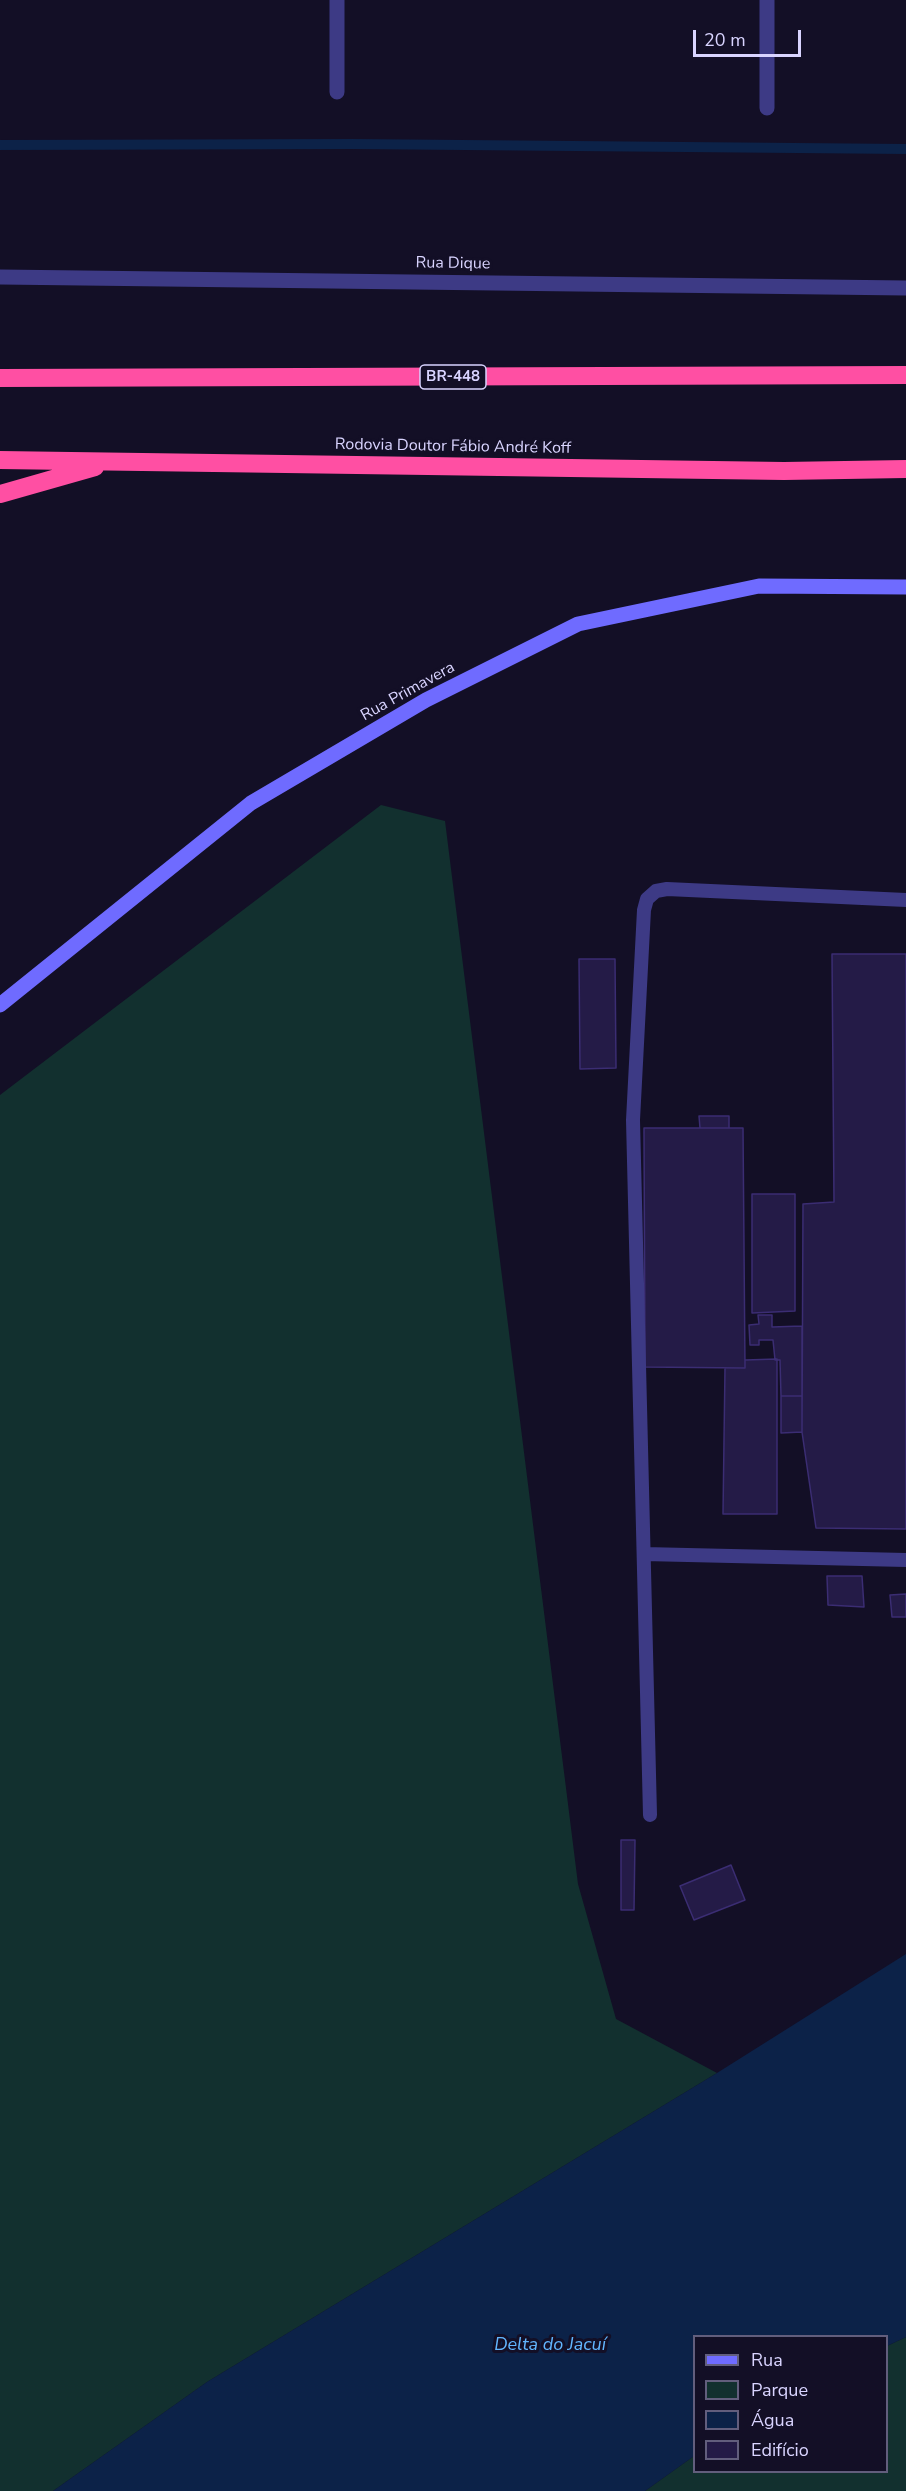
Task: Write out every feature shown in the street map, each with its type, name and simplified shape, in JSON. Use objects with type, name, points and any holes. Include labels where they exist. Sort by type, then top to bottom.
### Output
[{"type":"highway","name":"BR-448","points":[[0,378],[906,375]]},
{"type":"highway","name":"Rodovia Doutor Fábio André Koff","points":[[0,460],[784,471],[906,469]]},
{"type":"highway","points":[[0,494],[111,462]]},
{"type":"main road","name":"Rua Primavera","points":[[0,1005],[251,803],[426,700],[578,624],[759,586],[906,588]]},
{"type":"street","points":[[337,0],[337,92]]},
{"type":"street","points":[[767,0],[767,108]]},
{"type":"street","name":"Rua Dique","points":[[0,277],[906,288]]},
{"type":"lane","points":[[650,1815],[633,1120],[644,910],[647,899],[656,891],[667,889],[906,900]]},
{"type":"lane","points":[[644,1554],[906,1560]]},
{"type":"green space","points":[[381,805],[445,821],[578,1884],[616,2019],[717,2073],[207,2382],[53,2491],[0,2491],[0,1095]]},
{"type":"green space","points":[[906,2337],[906,2491],[645,2491],[693,2457],[693,2473],[888,2473],[888,2346]]},
{"type":"water","name":"Delta do Jacuí","points":[[906,1954],[906,2337],[888,2346],[888,2335],[693,2335],[693,2457],[645,2491],[53,2491],[207,2382],[717,2073]]},
{"type":"building","points":[[832,954],[906,954],[906,1529],[816,1528],[802,1432],[803,1204],[834,1202]]},
{"type":"building","points":[[579,959],[615,959],[616,1068],[580,1069]]},
{"type":"building","points":[[699,1116],[729,1116],[729,1128],[700,1128]]},
{"type":"building","points":[[644,1128],[743,1128],[745,1368],[645,1367]]},
{"type":"building","points":[[752,1194],[795,1194],[795,1311],[752,1313]]},
{"type":"building","points":[[758,1315],[772,1315],[772,1327],[802,1326],[802,1396],[781,1396],[780,1360],[775,1360],[773,1340],[759,1340],[759,1345],[750,1345],[749,1325],[759,1324]]},
{"type":"building","points":[[777,1359],[777,1514],[723,1514],[725,1368],[745,1368],[745,1360]]},
{"type":"building","points":[[781,1396],[802,1396],[802,1432],[781,1433]]},
{"type":"building","points":[[827,1576],[862,1576],[864,1607],[828,1605]]},
{"type":"building","points":[[906,1594],[906,1617],[892,1617],[890,1595]]},
{"type":"building","points":[[621,1840],[635,1840],[634,1910],[621,1910]]},
{"type":"building","points":[[731,1865],[745,1900],[694,1920],[680,1886]]},
{"type":"waterway","points":[[0,145],[353,144],[906,149]]}]
